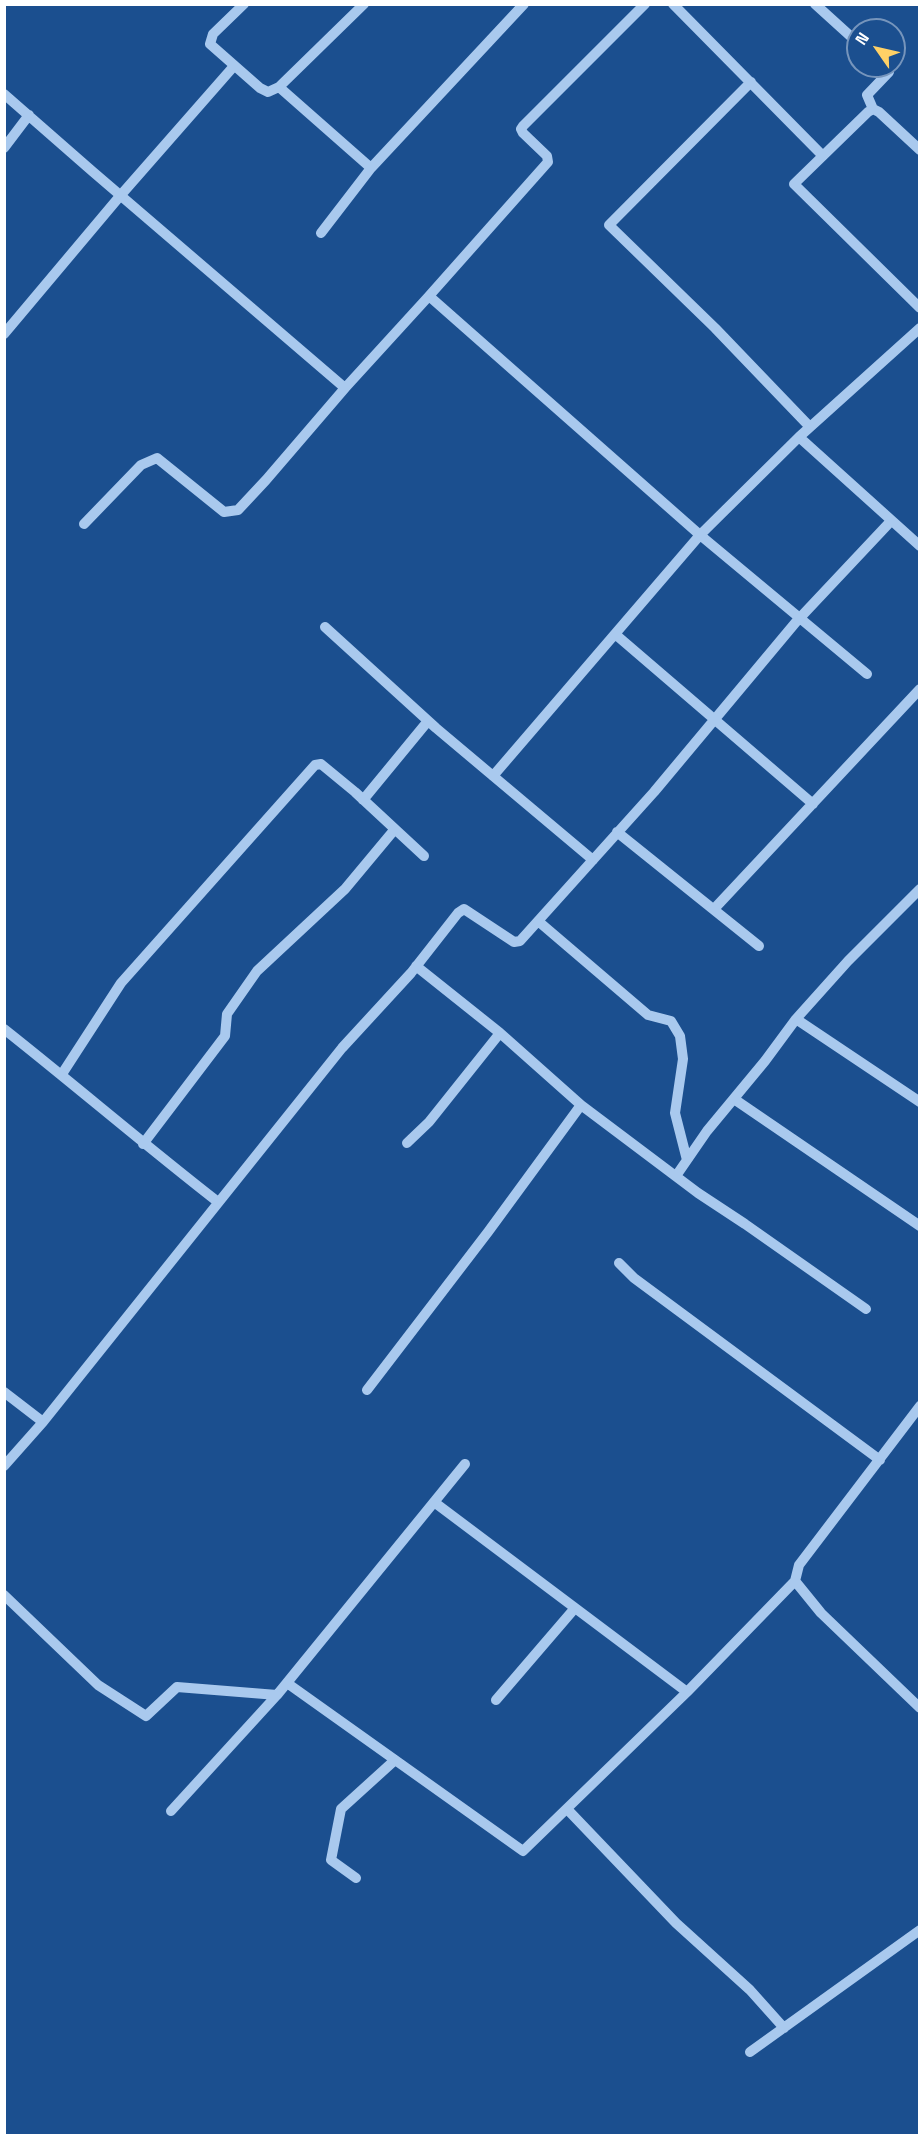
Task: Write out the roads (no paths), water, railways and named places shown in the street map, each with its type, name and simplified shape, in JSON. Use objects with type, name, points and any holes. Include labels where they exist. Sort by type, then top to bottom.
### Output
[{"type":"street","points":[[244,4],[213,34],[210,44],[260,88],[268,92],[279,87],[364,4]]},
{"type":"street","points":[[321,233],[371,168],[524,4]]},
{"type":"street","points":[[84,524],[141,465],[157,458],[224,512],[238,510],[548,162],[548,156],[521,129],[645,4]]},
{"type":"street","points":[[673,4],[822,155]]},
{"type":"street","points":[[815,4],[846,32]]},
{"type":"street","points":[[4,334],[120,196],[234,66]]},
{"type":"street","points":[[883,78],[867,94],[873,109],[920,150]]},
{"type":"street","points":[[751,82],[609,225],[715,328],[810,427]]},
{"type":"street","points":[[279,87],[371,168]]},
{"type":"street","points":[[4,94],[345,388]]},
{"type":"street","points":[[873,109],[794,184],[920,308]]},
{"type":"street","points":[[4,148],[29,116]]},
{"type":"street","points":[[429,296],[700,535],[867,674]]},
{"type":"street","points":[[493,776],[700,535],[799,437],[920,328]]},
{"type":"street","points":[[799,437],[920,546]]},
{"type":"street","points":[[4,1466],[43,1422],[342,1048],[416,966],[458,913],[464,909],[514,942],[520,940],[654,792],[800,618],[891,521]]},
{"type":"street","points":[[325,627],[428,721],[593,860]]},
{"type":"street","points":[[615,634],[813,804]]},
{"type":"street","points":[[714,909],[920,689]]},
{"type":"street","points":[[363,800],[428,721]]},
{"type":"street","points":[[62,1074],[122,983],[309,769],[315,765],[321,764],[424,856]]},
{"type":"street","points":[[143,1144],[225,1036],[227,1014],[257,971],[345,889],[395,829]]},
{"type":"street","points":[[617,832],[759,946]]},
{"type":"street","points":[[676,1176],[707,1131],[765,1061],[796,1018],[848,961],[920,889]]},
{"type":"street","points":[[538,921],[648,1015],[671,1021],[680,1036],[683,1059],[675,1113],[687,1160]]},
{"type":"street","points":[[416,966],[500,1034],[581,1105],[676,1176],[866,1309]]},
{"type":"street","points":[[796,1018],[920,1102]]},
{"type":"street","points":[[4,1029],[62,1074],[143,1144],[218,1202]]},
{"type":"street","points":[[407,1143],[429,1122],[500,1034]]},
{"type":"street","points":[[734,1099],[920,1226]]},
{"type":"street","points":[[367,1390],[495,1223],[581,1105]]},
{"type":"street","points":[[619,1263],[634,1278],[880,1460]]},
{"type":"street","points":[[4,1392],[43,1422]]},
{"type":"street","points":[[287,1683],[523,1851],[687,1692],[795,1581],[799,1565],[920,1406]]},
{"type":"street","points":[[171,1811],[277,1695],[465,1464]]},
{"type":"street","points":[[434,1502],[687,1692]]},
{"type":"street","points":[[795,1581],[821,1613],[920,1708]]},
{"type":"street","points":[[4,1595],[98,1685],[146,1716],[177,1687],[277,1695]]},
{"type":"street","points":[[496,1700],[575,1608]]},
{"type":"street","points":[[356,1878],[331,1860],[341,1809],[395,1760]]},
{"type":"street","points":[[567,1809],[676,1923],[750,1990],[784,2028]]},
{"type":"street","points":[[750,2052],[920,1930]]}]
